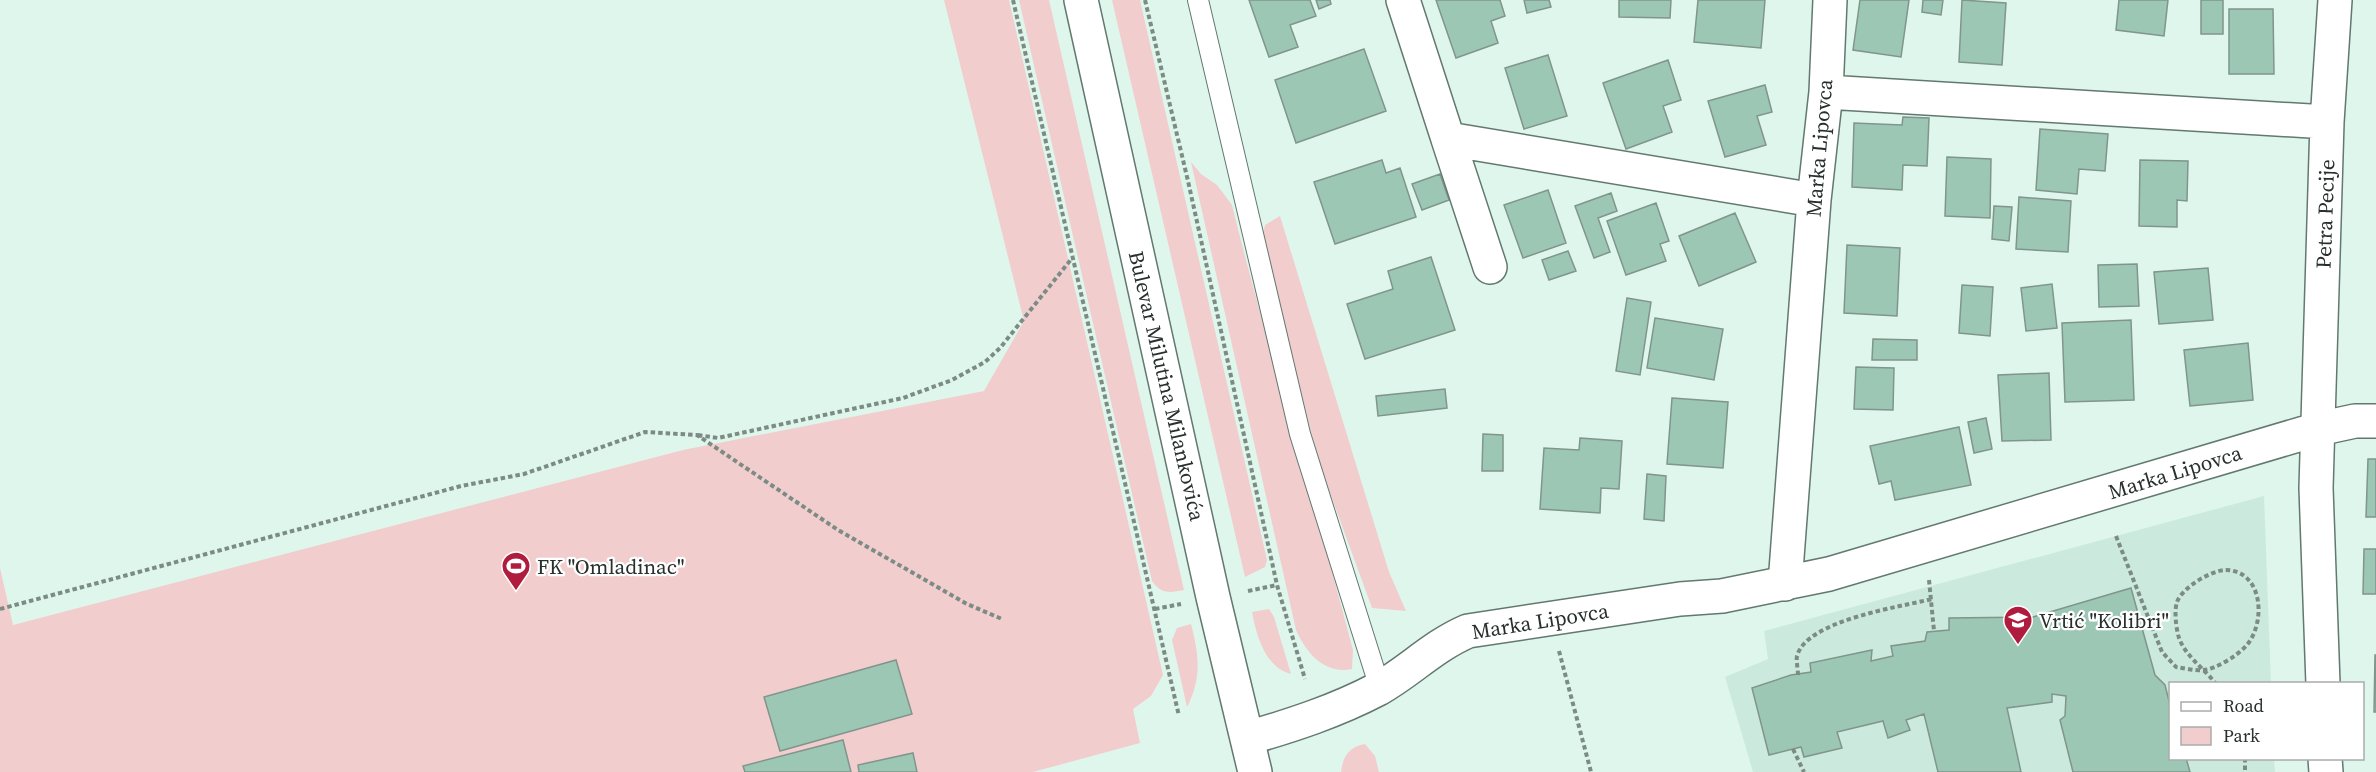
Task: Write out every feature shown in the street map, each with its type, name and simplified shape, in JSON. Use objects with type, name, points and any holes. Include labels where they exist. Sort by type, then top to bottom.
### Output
[{"type":"street","name":"Bulevar Milutina Milankovića","points":[[1081,0],[1213,597],[1255,772]]},
{"type":"street","points":[[1403,0],[1490,267]]},
{"type":"street","name":"Marka Lipovca","points":[[1785,584],[1814,200],[1826,92],[1830,0]]},
{"type":"street","name":"Petra Pecije","points":[[2318,429],[2327,122],[2335,0]]},
{"type":"street","points":[[1826,92],[2327,122]]},
{"type":"street","points":[[1448,139],[1814,200]]},
{"type":"street","name":"Marka Lipovca","points":[[1248,738],[1317,718],[1380,688],[1443,642],[1468,631],[1680,599],[1722,596],[1785,584],[1921,547],[2318,429],[2355,421],[2376,421]]},
{"type":"street","points":[[2318,429],[2316,488],[2323,682]]},
{"type":"lane","points":[[1198,0],[1300,434],[1380,688]]},
{"type":"path","points":[[1013,0],[1179,716]]},
{"type":"path","points":[[1145,0],[1188,181],[1277,585],[1305,679]]},
{"type":"path","points":[[0,609],[461,486],[524,474],[645,432],[718,438],[903,398],[952,380],[985,362],[1000,348],[1073,257]]},
{"type":"path","points":[[696,435],[838,530],[967,604],[1002,619]]},
{"type":"path","points":[[2116,536],[2162,652],[2176,668],[2205,671],[2237,654],[2247,645],[2255,632],[2260,615],[2253,585],[2240,574],[2226,570],[2200,580],[2185,591],[2177,602],[2176,622],[2179,638],[2189,657],[2205,671],[2214,682]]},
{"type":"path","points":[[1921,547],[1932,599],[1934,631]]},
{"type":"path","points":[[1248,591],[1277,585]]},
{"type":"path","points":[[1798,675],[1797,656],[1804,644],[1830,625],[1932,599]]},
{"type":"path","points":[[1155,609],[1186,603]]},
{"type":"path","points":[[1551,620],[1591,772]]},
{"type":"path","points":[[1793,748],[1804,772]]},
{"type":"shaded area","name":"Vrtić \"Kolibri\"","points":[[2264,496],[2271,682],[2169,682],[2169,760],[2274,760],[2275,772],[1753,772],[1725,677],[1768,659],[1764,631]]},
{"type":"green space","points":[[944,0],[1009,0],[1163,675],[1151,696],[1133,709],[1140,743],[1033,772],[0,772],[0,568],[13,625],[683,450],[984,391],[1024,321]]},
{"type":"green space","points":[[1019,0],[1049,0],[1184,590],[1166,592],[1152,581]]},
{"type":"green space","points":[[1112,0],[1140,0],[1267,560],[1265,567],[1245,577]]},
{"type":"green space","points":[[1191,162],[1201,174],[1217,185],[1232,205],[1353,650],[1352,669],[1333,669],[1325,665],[1305,647],[1296,630]]},
{"type":"green space","points":[[1280,216],[1389,572],[1406,611],[1372,608],[1318,460],[1262,236],[1265,225]]},
{"type":"green space","points":[[1269,609],[1274,617],[1291,674],[1274,665],[1259,640],[1252,612]]},
{"type":"green space","points":[[1191,624],[1198,666],[1195,686],[1187,707],[1172,640],[1177,628]]},
{"type":"green space","points":[[1365,744],[1375,756],[1379,772],[1341,772],[1343,761],[1348,753],[1355,747]]},
{"type":"building","points":[[1249,0],[1310,0],[1316,16],[1290,25],[1298,47],[1269,57]]},
{"type":"building","points":[[1316,0],[1330,0],[1331,4],[1319,9]]},
{"type":"building","points":[[1436,0],[1500,0],[1505,16],[1491,21],[1498,43],[1456,58]]},
{"type":"building","points":[[1524,0],[1549,0],[1551,7],[1527,13]]},
{"type":"building","points":[[1619,0],[1671,0],[1670,18],[1619,17]]},
{"type":"building","points":[[1698,0],[1765,0],[1761,48],[1694,42]]},
{"type":"building","points":[[1860,0],[1909,0],[1901,57],[1853,50]]},
{"type":"building","points":[[1923,0],[1943,0],[1941,15],[1922,12]]},
{"type":"building","points":[[1962,0],[2006,3],[2002,65],[1959,62]]},
{"type":"building","points":[[2119,0],[2168,0],[2164,36],[2116,30]]},
{"type":"building","points":[[2201,0],[2223,0],[2223,34],[2201,34]]},
{"type":"building","points":[[2229,9],[2273,9],[2274,74],[2229,74]]},
{"type":"building","points":[[1364,49],[1386,111],[1296,143],[1275,80]]},
{"type":"building","points":[[1548,55],[1567,116],[1524,129],[1505,68]]},
{"type":"building","points":[[1668,60],[1681,100],[1663,106],[1672,132],[1626,149],[1603,83]]},
{"type":"building","points":[[1765,85],[1772,112],[1757,116],[1766,145],[1725,157],[1708,101]]},
{"type":"building","points":[[1903,117],[1929,118],[1927,166],[1903,165],[1902,190],[1852,187],[1854,123],[1902,125]]},
{"type":"building","points":[[2040,129],[2108,134],[2105,171],[2079,169],[2077,194],[2036,190]]},
{"type":"building","points":[[1947,157],[1991,159],[1990,218],[1945,216]]},
{"type":"building","points":[[1382,160],[1386,173],[1400,168],[1416,217],[1335,244],[1314,182]]},
{"type":"building","points":[[2140,160],[2188,161],[2187,201],[2177,200],[2177,227],[2139,226]]},
{"type":"building","points":[[1440,174],[1449,200],[1422,210],[1412,184]]},
{"type":"building","points":[[1548,190],[1566,243],[1523,258],[1504,205]]},
{"type":"building","points":[[1611,193],[1617,211],[1598,218],[1610,252],[1594,258],[1575,206]]},
{"type":"building","points":[[2019,197],[2071,201],[2068,252],[2016,249]]},
{"type":"building","points":[[1656,203],[1669,241],[1660,244],[1666,261],[1626,275],[1607,221]]},
{"type":"building","points":[[1994,206],[2012,207],[2009,241],[1992,239]]},
{"type":"building","points":[[1735,213],[1756,262],[1699,286],[1679,236]]},
{"type":"building","points":[[1847,245],[1900,248],[1897,316],[1844,313]]},
{"type":"building","points":[[1568,251],[1576,271],[1549,280],[1542,260]]},
{"type":"building","points":[[1431,257],[1455,330],[1365,359],[1347,304],[1393,289],[1388,271]]},
{"type":"building","points":[[2137,264],[2139,306],[2099,307],[2098,265]]},
{"type":"building","points":[[2208,268],[2213,320],[2159,324],[2154,272]]},
{"type":"building","points":[[2052,284],[2057,328],[2026,331],[2021,288]]},
{"type":"building","points":[[1962,285],[1993,287],[1990,336],[1959,333]]},
{"type":"building","points":[[1627,298],[1651,302],[1640,375],[1616,371]]},
{"type":"building","points":[[1655,318],[1723,329],[1714,380],[1647,368]]},
{"type":"building","points":[[2131,320],[2134,400],[2065,402],[2062,323]]},
{"type":"building","points":[[1873,339],[1917,340],[1917,360],[1872,360]]},
{"type":"building","points":[[2248,343],[2253,400],[2190,406],[2184,350]]},
{"type":"building","points":[[1856,367],[1894,368],[1893,410],[1854,409]]},
{"type":"building","points":[[2049,373],[2051,440],[2002,441],[1998,375]]},
{"type":"building","points":[[1445,389],[1447,408],[1378,416],[1376,396]]},
{"type":"building","points":[[1672,398],[1728,402],[1723,468],[1667,464]]},
{"type":"building","points":[[1986,418],[1992,449],[1974,453],[1968,422]]},
{"type":"building","points":[[1959,427],[1971,485],[1895,500],[1891,481],[1879,484],[1870,446]]},
{"type":"building","points":[[1483,434],[1503,435],[1503,471],[1482,471]]},
{"type":"building","points":[[1580,438],[1622,441],[1619,489],[1601,488],[1600,513],[1540,509],[1544,448],[1579,450]]},
{"type":"building","points":[[2368,459],[2376,459],[2376,517],[2366,517]]},
{"type":"building","points":[[1647,474],[1666,476],[1664,521],[1644,519]]},
{"type":"building","points":[[2364,549],[2376,549],[2376,594],[2363,594]]},
{"type":"building","points":[[2131,588],[2155,675],[2165,685],[2169,701],[2169,760],[2187,760],[2190,772],[2073,772],[2060,720],[2065,716],[2066,696],[2052,694],[2052,702],[2007,708],[2021,772],[1938,772],[1924,714],[1906,720],[1910,730],[1888,738],[1883,721],[1837,732],[1842,748],[1804,757],[1801,747],[1769,755],[1752,688],[1791,675],[1811,672],[1810,663],[1872,650],[1871,661],[1893,656],[1891,646],[1925,641],[1927,632],[1949,630],[1949,618],[2033,617]]},
{"type":"building","points":[[2375,655],[2376,712],[2374,712]]},
{"type":"building","points":[[896,660],[912,714],[780,751],[764,697]]},
{"type":"building","points":[[843,740],[851,772],[745,772],[743,766]]},
{"type":"building","points":[[913,753],[917,772],[859,772],[858,765]]},
{"type":"place","name":"FK \"Omladinac\"","points":[[516,592]]},
{"type":"place","name":"Vrtić \"Kolibri\"","points":[[2018,646]]}]
